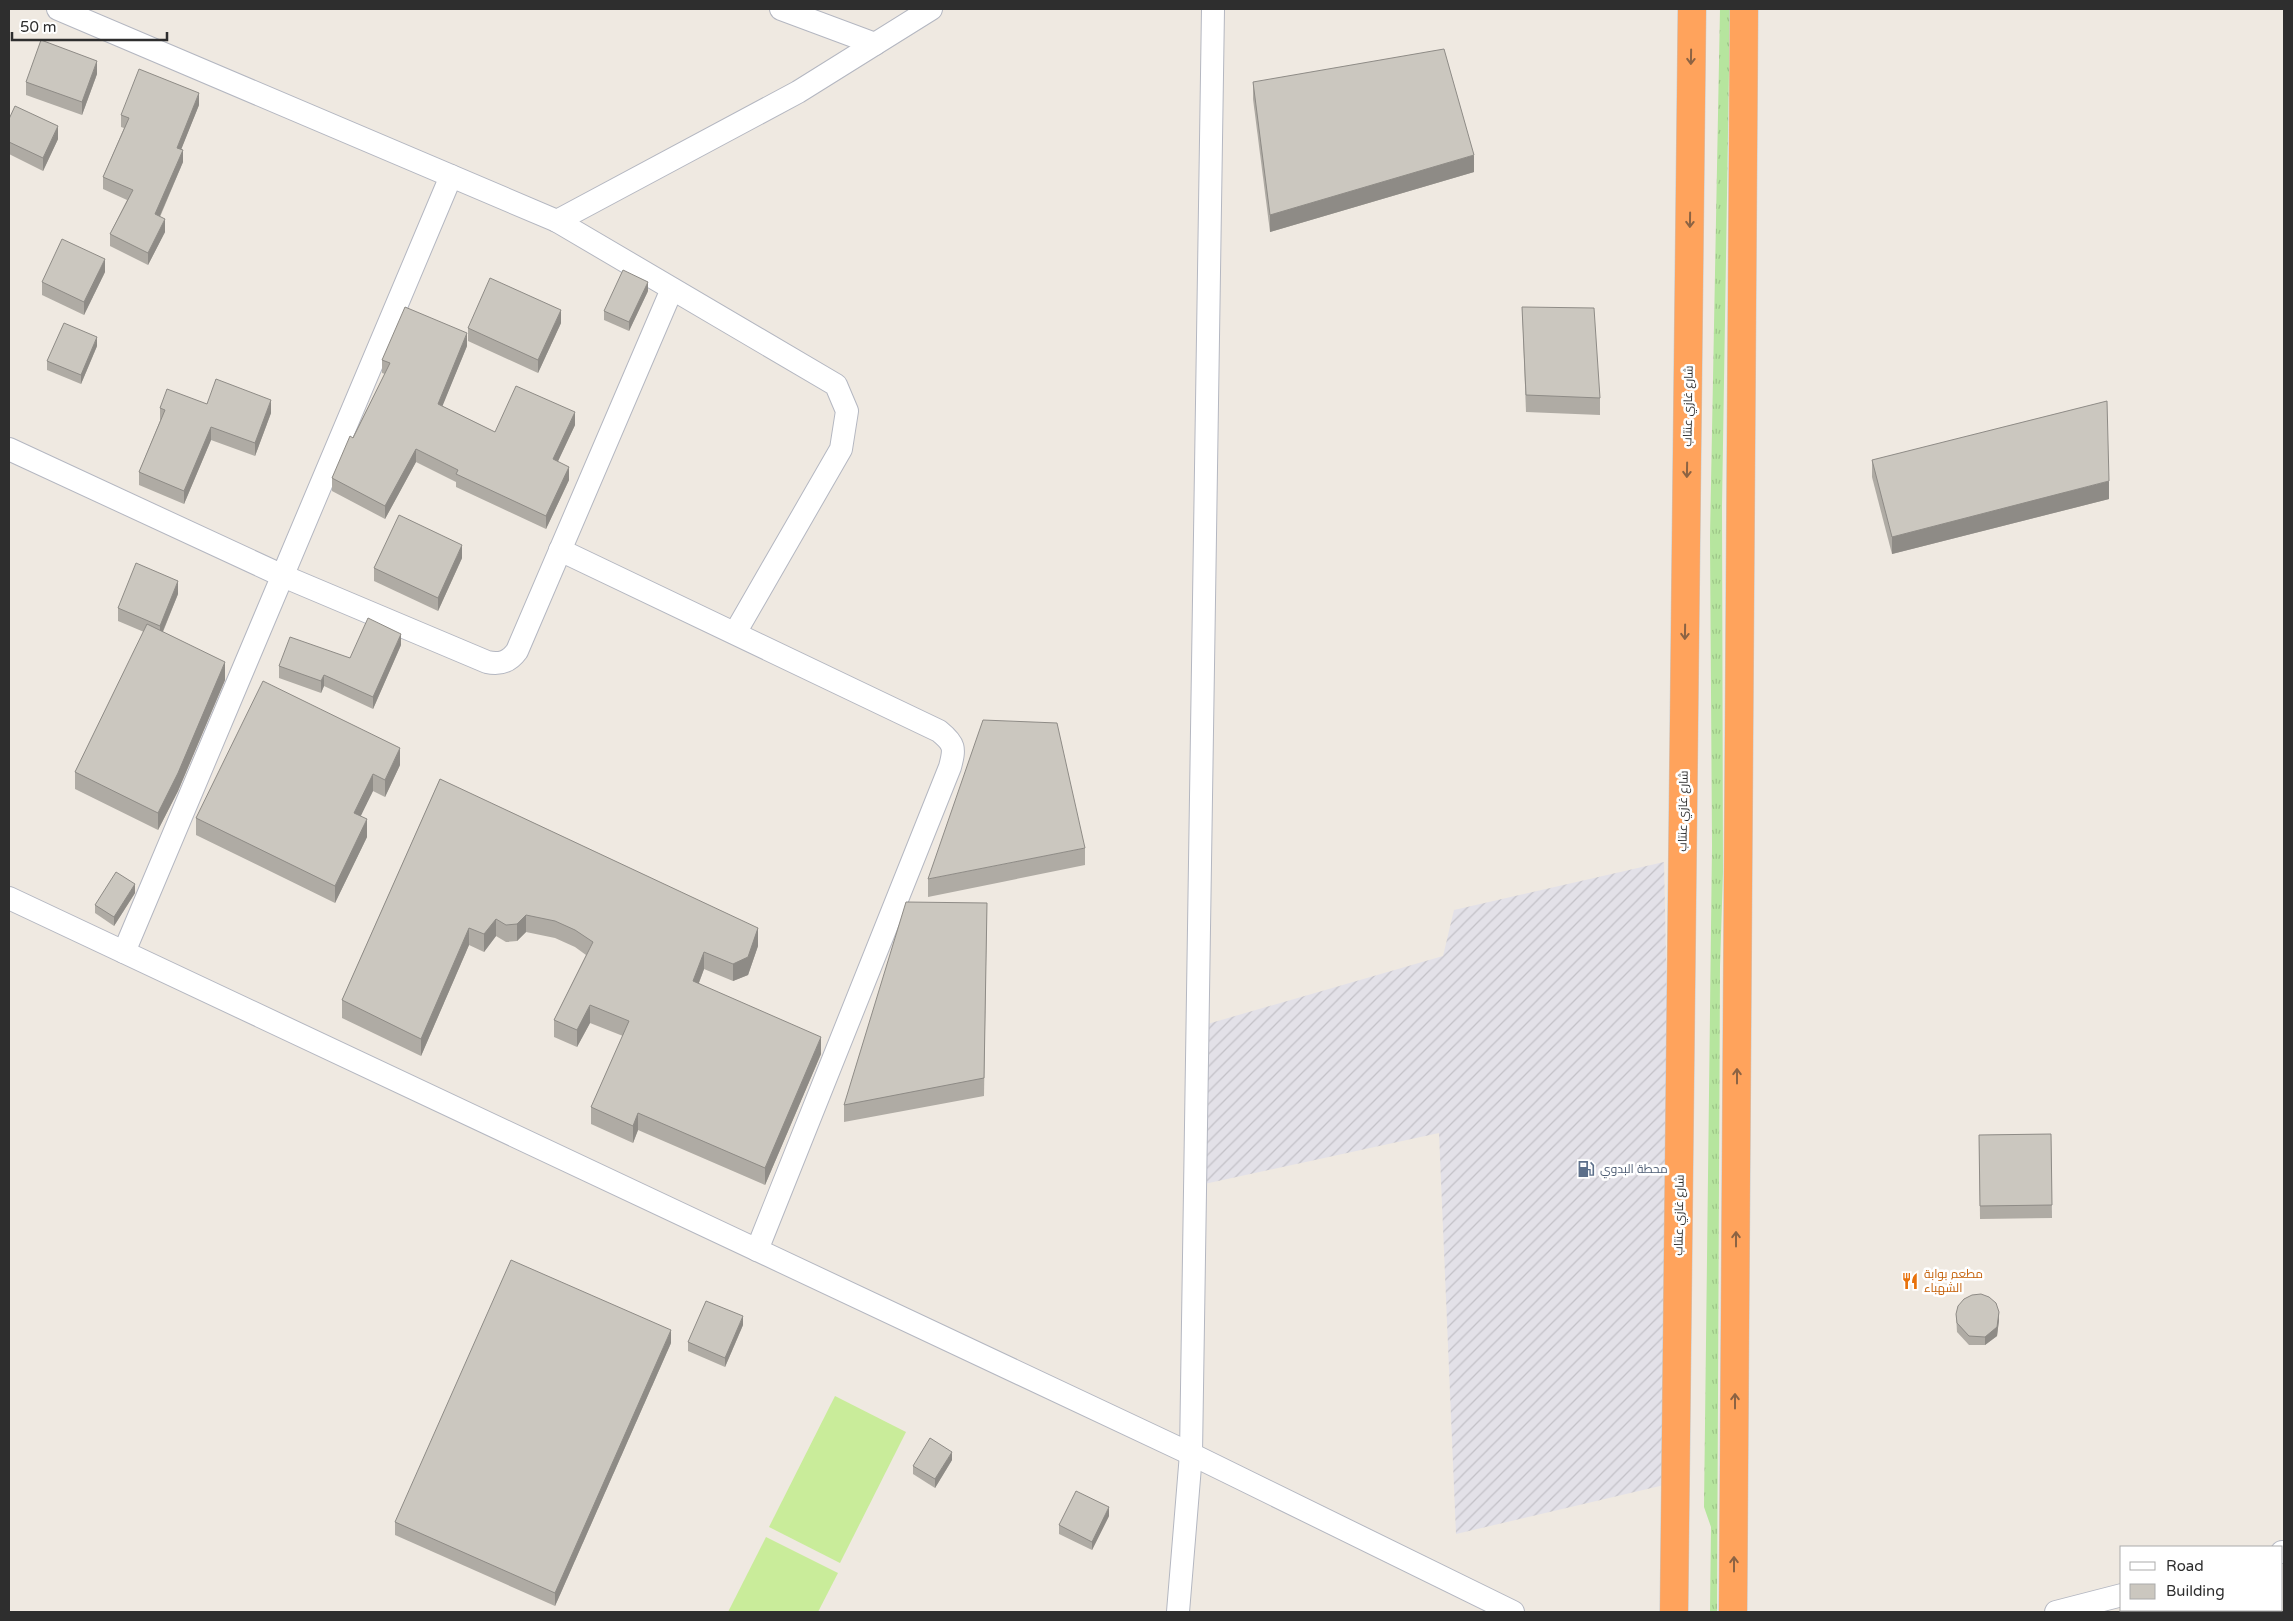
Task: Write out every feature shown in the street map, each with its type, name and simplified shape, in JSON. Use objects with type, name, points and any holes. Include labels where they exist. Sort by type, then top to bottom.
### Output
[{"type":"highway","name":"شارع غازي عنتاب","points":[[1674,1612],[1692,9]]},
{"type":"highway","points":[[1734,1612],[1744,9]]},
{"type":"street","points":[[781,9],[875,44]]},
{"type":"street","points":[[557,221],[798,92],[931,9]]},
{"type":"street","points":[[1178,1612],[1191,1454],[1212,9]]},
{"type":"street","points":[[69,11],[557,221],[836,385],[847,411],[841,449],[735,632]]},
{"type":"street","points":[[124,952],[451,176]]},
{"type":"street","points":[[9,449],[283,576],[487,662],[500,663],[512,657],[517,651],[672,289]]},
{"type":"street","points":[[560,550],[939,731],[949,739],[954,750],[950,767],[757,1250]]},
{"type":"street","points":[[9,898],[1191,1454],[1513,1612]]},
{"type":"street","points":[[2056,1612],[2120,1596]]},
{"type":"shaded area","points":[[1664,862],[1677,1482],[1456,1534],[1439,1133],[1195,1186],[1197,1027],[1443,956],[1454,910]]},
{"type":"green space","points":[[1720,9],[1730,9],[1722,506],[1723,872],[1720,967],[1717,1612],[1710,1612],[1711,1527],[1704,1507],[1712,846],[1710,537]]},
{"type":"green space","points":[[835,1396],[906,1432],[840,1563],[769,1527]]},
{"type":"green space","points":[[766,1537],[838,1573],[818,1612],[728,1612]]},
{"type":"building","points":[[41,40],[97,61],[82,102],[26,82]]},
{"type":"building","points":[[1444,49],[1474,155],[1270,215],[1253,82]]},
{"type":"building","points":[[139,69],[199,93],[177,148],[183,150],[155,214],[165,219],[148,253],[110,234],[133,190],[103,177],[129,118],[121,115]]},
{"type":"building","points":[[15,106],[58,126],[43,158],[9,142],[9,119]]},
{"type":"building","points":[[62,239],[105,259],[84,302],[42,282]]},
{"type":"building","points":[[623,270],[648,282],[629,322],[604,311]]},
{"type":"building","points":[[490,278],[561,310],[538,360],[468,328]]},
{"type":"building","points":[[405,307],[467,333],[438,404],[495,432],[516,386],[575,412],[553,459],[569,467],[546,516],[456,474],[458,470],[416,449],[385,506],[332,478],[350,436],[353,438],[390,363],[382,360]]},
{"type":"building","points":[[1522,307],[1594,308],[1600,398],[1526,395]]},
{"type":"building","points":[[64,323],[97,337],[81,375],[47,361]]},
{"type":"building","points":[[216,379],[271,400],[255,443],[211,427],[184,491],[139,472],[165,410],[160,408],[167,389],[207,404]]},
{"type":"building","points":[[2107,401],[2109,481],[1892,537],[1872,460]]},
{"type":"building","points":[[399,515],[462,545],[438,598],[374,568]]},
{"type":"building","points":[[136,563],[178,581],[160,626],[118,608]]},
{"type":"building","points":[[368,618],[401,634],[373,697],[324,675],[321,681],[279,666],[290,637],[350,658]]},
{"type":"building","points":[[147,624],[225,662],[178,773],[158,813],[75,772]]},
{"type":"building","points":[[263,681],[400,748],[385,780],[373,774],[354,813],[367,819],[335,886],[196,818]]},
{"type":"building","points":[[983,720],[1057,723],[1085,848],[928,879]]},
{"type":"building","points":[[440,779],[758,928],[748,957],[733,964],[704,952],[693,981],[821,1037],[765,1168],[638,1113],[633,1126],[591,1107],[629,1021],[590,1005],[577,1030],[554,1020],[593,942],[575,930],[555,921],[526,915],[517,924],[506,925],[496,919],[484,934],[469,928],[421,1039],[342,1000]]},
{"type":"building","points":[[116,872],[135,884],[114,917],[95,905]]},
{"type":"building","points":[[906,902],[987,903],[984,1078],[844,1105]]},
{"type":"building","points":[[2051,1134],[2052,1205],[1980,1206],[1979,1135]]},
{"type":"building","points":[[511,1260],[671,1330],[555,1593],[395,1522]]},
{"type":"building","points":[[1981,1294],[1989,1297],[1996,1303],[1999,1312],[1997,1327],[1985,1337],[1969,1336],[1957,1323],[1956,1314],[1958,1306],[1964,1299],[1972,1295]]},
{"type":"building","points":[[706,1301],[743,1316],[725,1358],[688,1342]]},
{"type":"building","points":[[930,1438],[952,1452],[935,1479],[913,1466]]},
{"type":"building","points":[[1076,1491],[1109,1507],[1092,1542],[1059,1525]]},
{"type":"place","name":"محطة البدوي","points":[[1586,1169]]},
{"type":"place","name":"مطعم بوابة الشهباء","points":[[1910,1281]]}]
